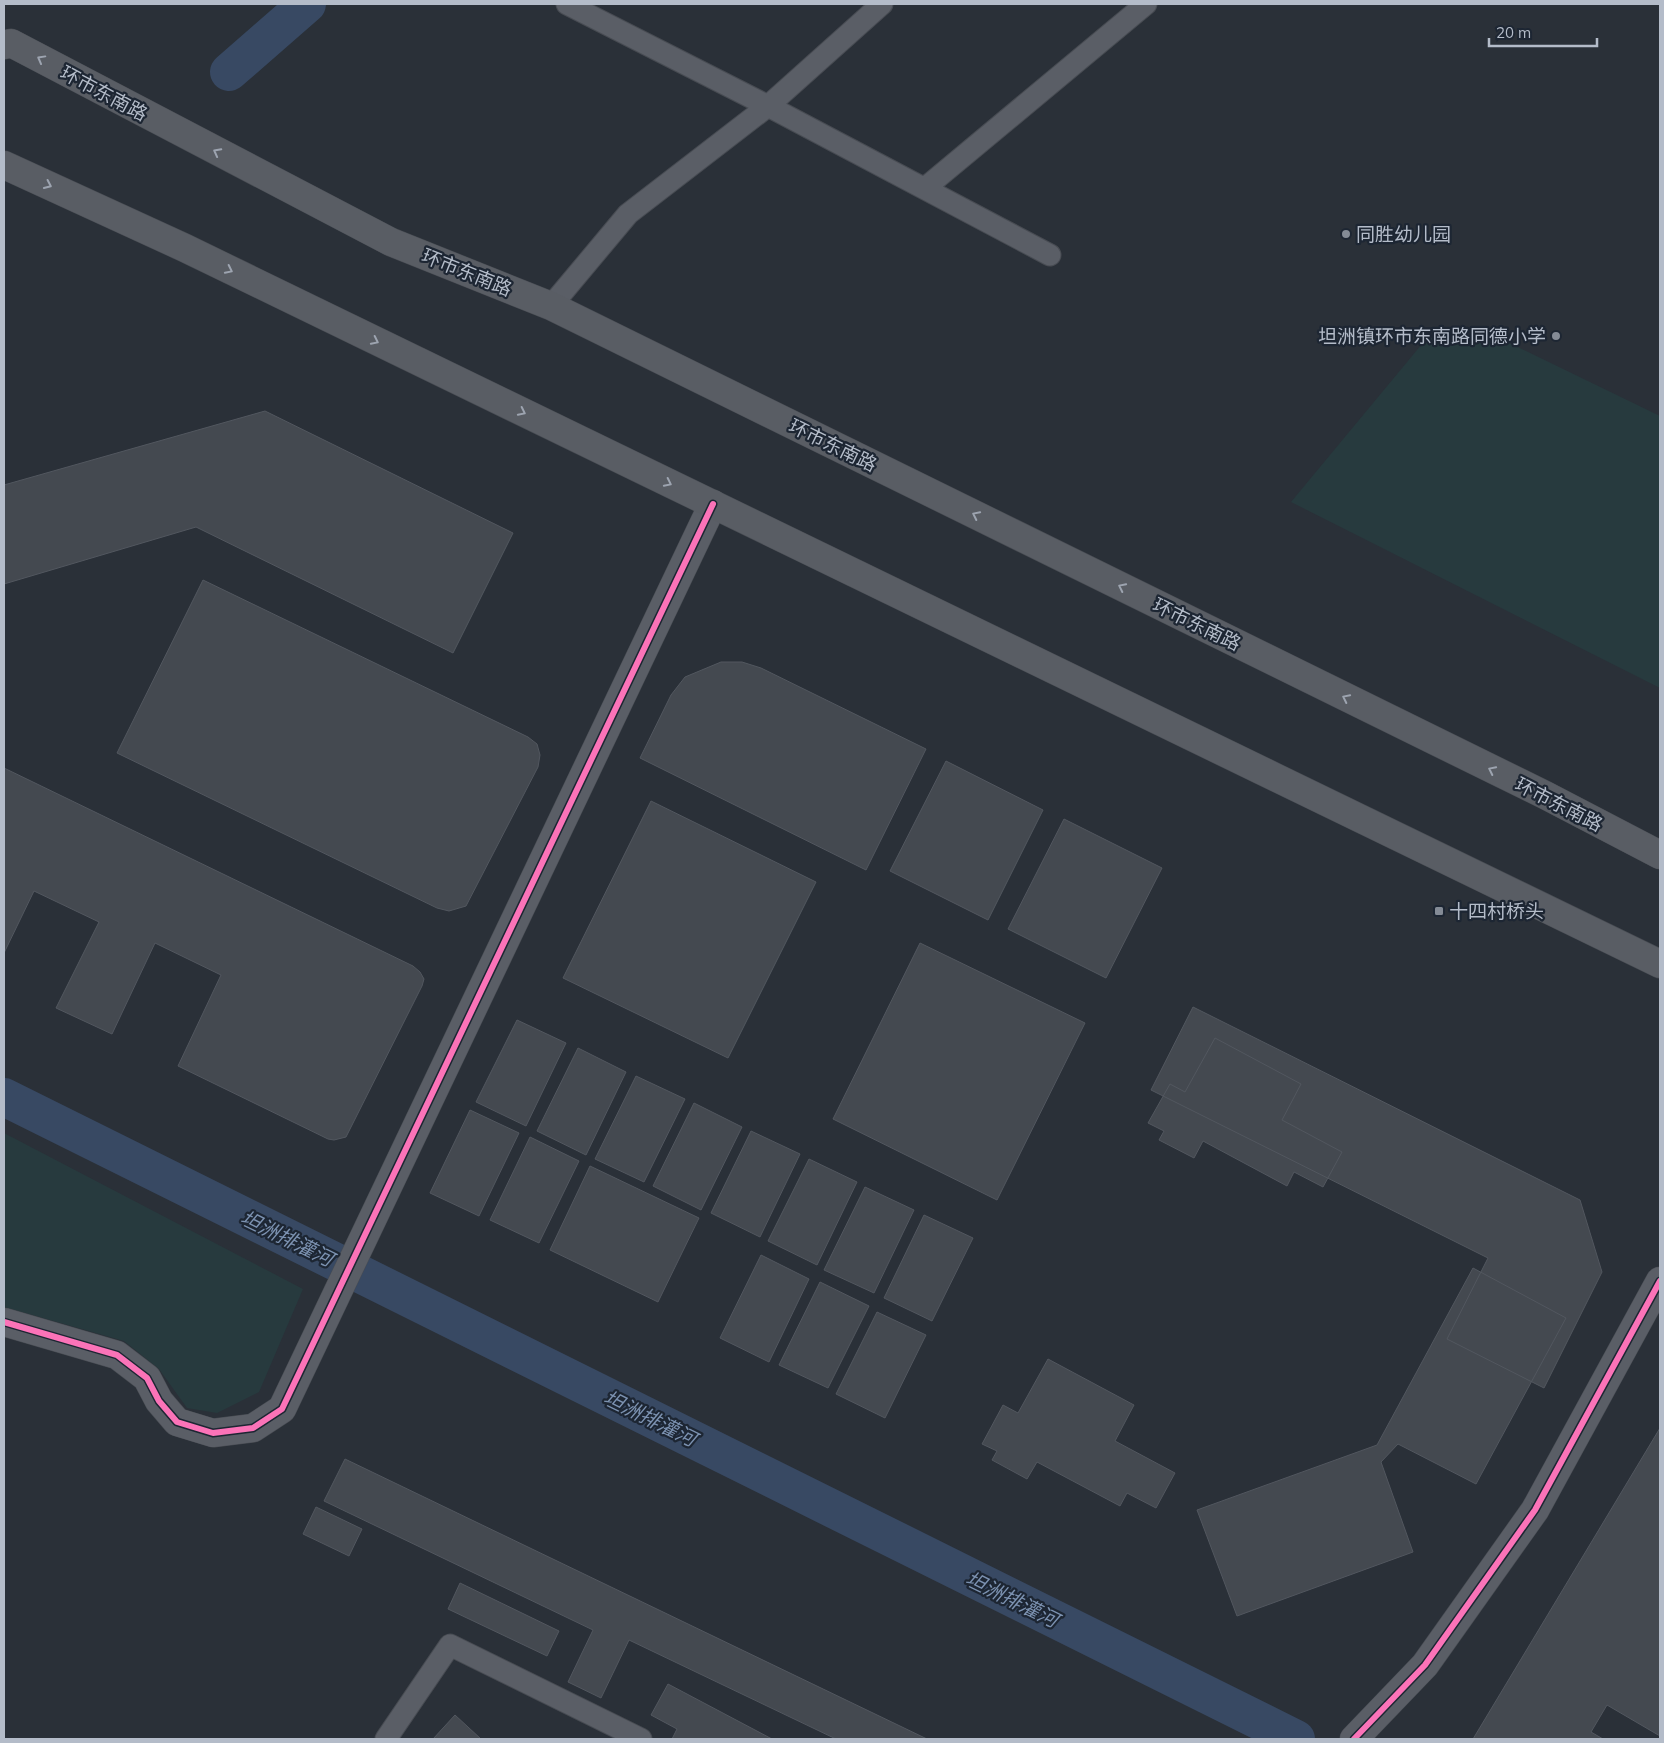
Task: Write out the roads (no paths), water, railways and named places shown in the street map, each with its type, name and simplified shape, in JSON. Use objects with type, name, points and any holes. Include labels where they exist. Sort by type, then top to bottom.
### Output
[{"type":"main road","name":"环市东南路","points":[[4,44],[12,43],[78,80],[391,242],[551,306],[1536,791],[1660,855]]},
{"type":"main road","points":[[4,165],[186,248],[1660,964]]},
{"type":"street","points":[[4,1322],[117,1355],[147,1378],[159,1401],[177,1422],[213,1433],[253,1428],[282,1409],[713,504]]},
{"type":"street","points":[[1354,1739],[1425,1665],[1535,1510],[1660,1281]]},
{"type":"lane","points":[[567,4],[768,106],[1050,255]]},
{"type":"lane","points":[[551,306],[628,214],[768,106],[882,4]]},
{"type":"lane","points":[[925,188],[1146,4]]},
{"type":"lane","points":[[386,1739],[450,1645],[641,1739]]},
{"type":"waterway","points":[[229,72],[307,4]]},
{"type":"waterway","name":"坦洲排灌河","points":[[4,1097],[1296,1739]]},
{"type":"place","name":"同胜幼儿园","points":[[1346,234]]},
{"type":"place","name":"坦洲镇环市东南路同德小学","points":[[1556,336]]},
{"type":"place","name":"十四村桥头","points":[[1439,911]]}]
